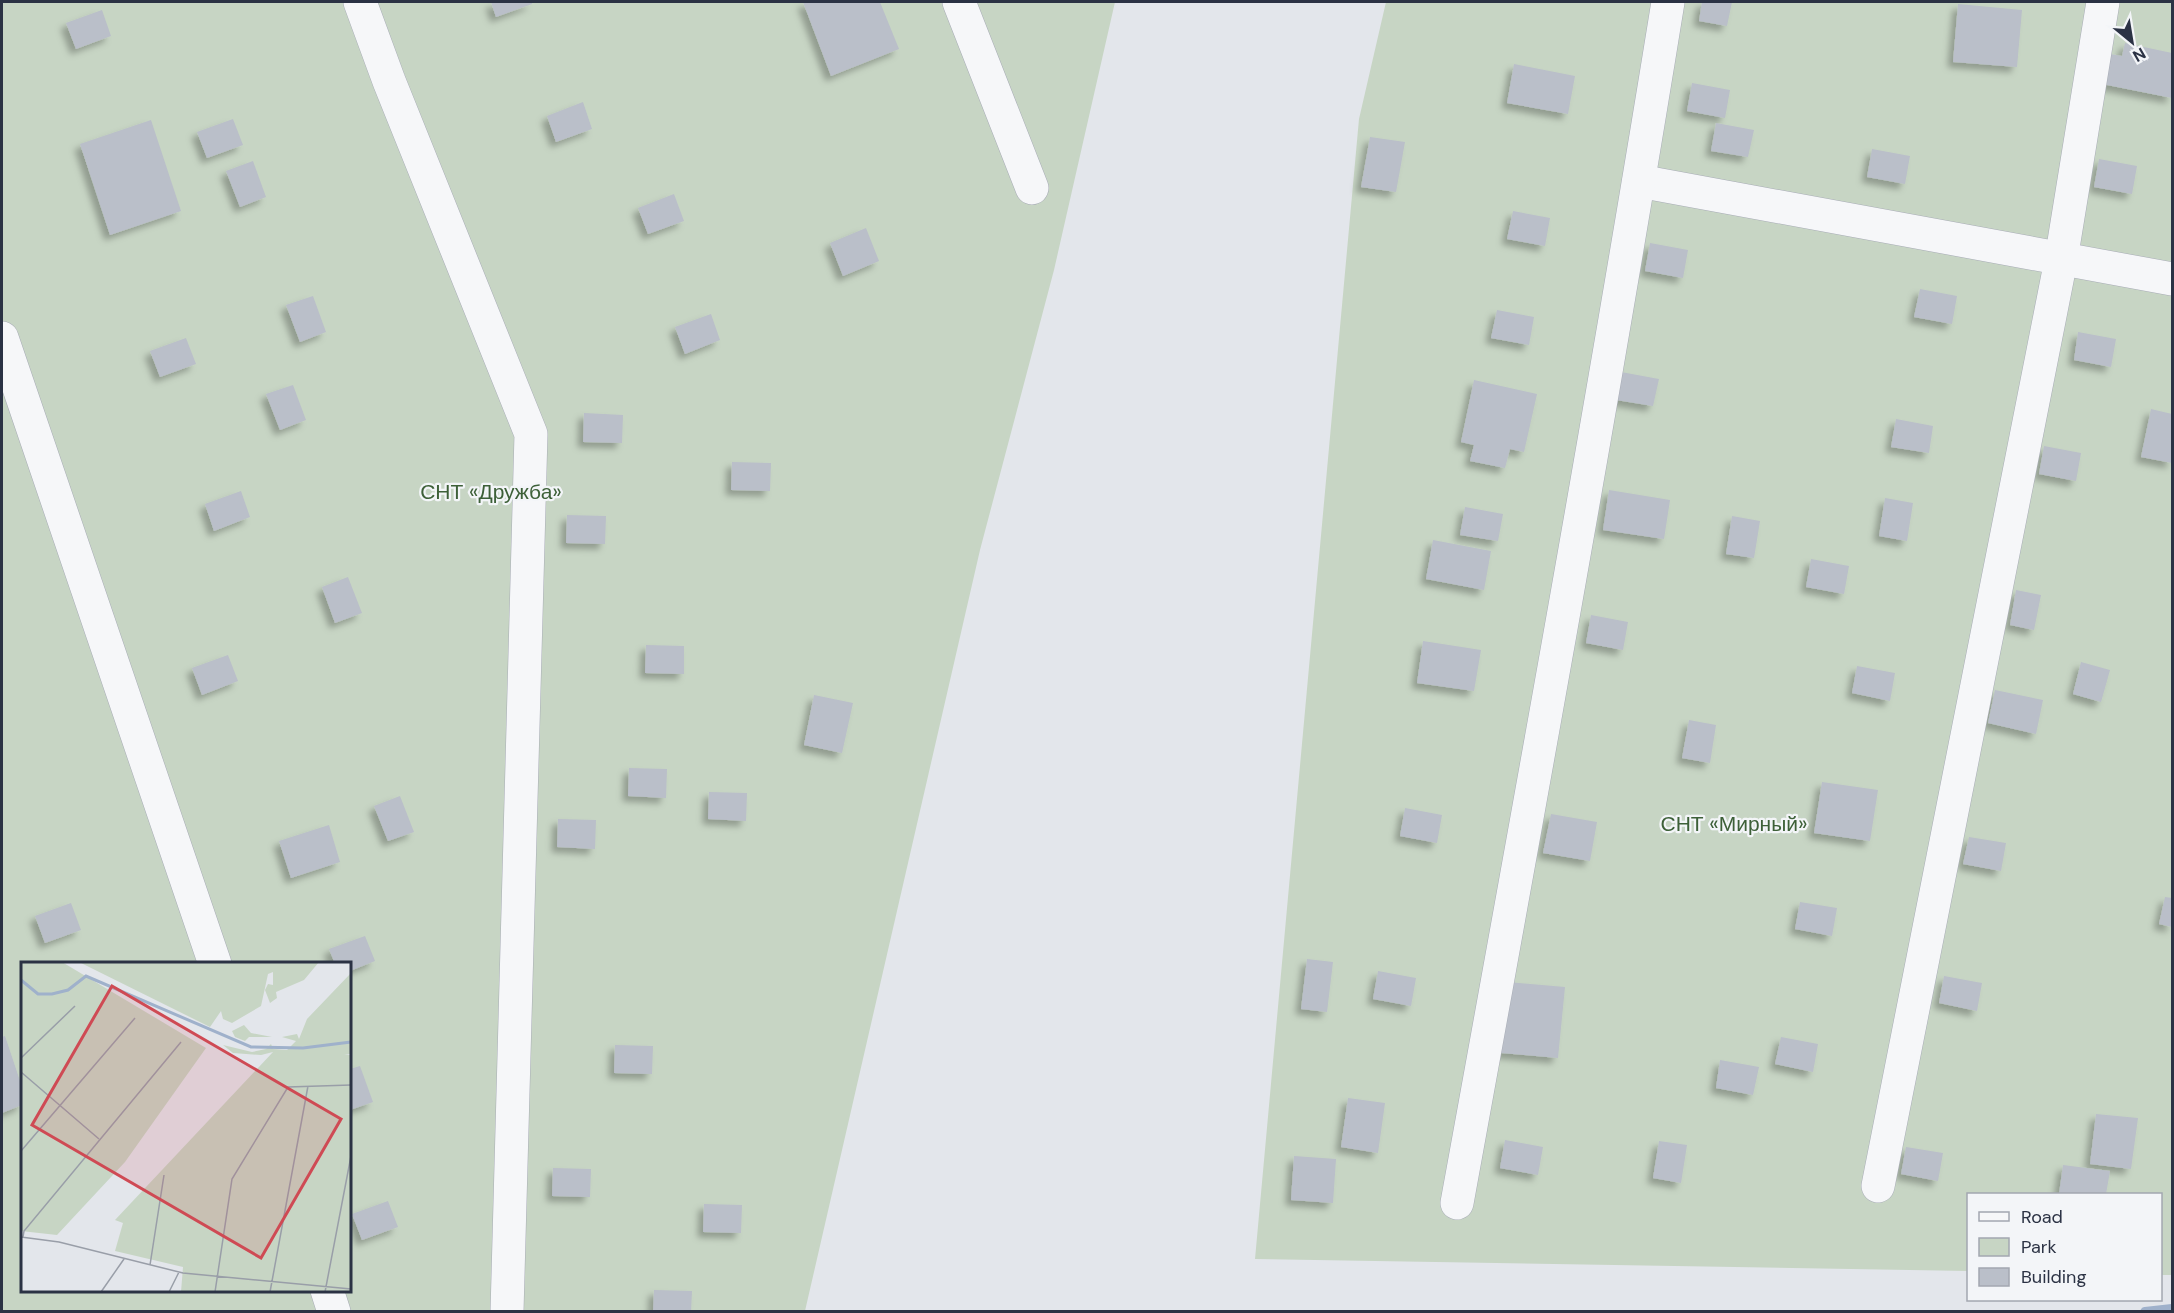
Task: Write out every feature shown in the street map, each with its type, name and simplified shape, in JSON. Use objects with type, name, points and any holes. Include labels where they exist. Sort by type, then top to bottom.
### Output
[{"type":"lane","points":[[360,2],[389,81],[531,434],[507,1311]]},
{"type":"lane","points":[[959,2],[1032,188]]},
{"type":"lane","points":[[1457,1203],[1555,663],[1668,2]]},
{"type":"lane","points":[[1878,1186],[2061,260],[2103,2]]},
{"type":"lane","points":[[1639,181],[2172,279]]},
{"type":"lane","points":[[2,338],[215,962]]},
{"type":"lane","points":[[328,1292],[334,1311]]},
{"type":"green space","name":"СНТ «Дружба»","points":[[2,2],[1115,2],[1054,270],[980,550],[805,1311],[2,1312]]},
{"type":"green space","name":"СНТ «Мирный»","points":[[1386,2],[2172,2],[2172,1275],[2162,1275],[2162,1193],[1967,1193],[1967,1271],[1255,1259],[1359,119]]},
{"type":"building","points":[[491,2],[532,2],[532,4],[496,17]]},
{"type":"building","points":[[803,2],[880,2],[899,49],[831,76]]},
{"type":"building","points":[[1702,2],[1732,2],[1727,26],[1699,21]]},
{"type":"building","points":[[1958,4],[2022,10],[2017,67],[1953,62]]},
{"type":"building","points":[[102,10],[111,36],[76,49],[66,23]]},
{"type":"building","points":[[2125,43],[2172,53],[2172,98],[2097,83],[2103,53],[2122,56]]},
{"type":"building","points":[[1514,64],[1575,76],[1568,114],[1507,103]]},
{"type":"building","points":[[1692,83],[1730,90],[1725,118],[1687,111]]},
{"type":"building","points":[[583,102],[592,129],[556,142],[547,116]]},
{"type":"building","points":[[233,119],[243,145],[207,158],[197,132]]},
{"type":"building","points":[[151,120],[181,211],[110,235],[80,144]]},
{"type":"building","points":[[1716,123],[1754,130],[1748,157],[1711,151]]},
{"type":"building","points":[[1370,137],[1405,142],[1396,192],[1361,187]]},
{"type":"building","points":[[1872,149],[1910,156],[1905,184],[1867,177]]},
{"type":"building","points":[[2099,159],[2137,166],[2132,194],[2094,187]]},
{"type":"building","points":[[253,161],[266,197],[240,207],[226,171]]},
{"type":"building","points":[[674,194],[684,221],[648,234],[638,208]]},
{"type":"building","points":[[1513,211],[1550,218],[1545,246],[1507,239]]},
{"type":"building","points":[[866,228],[879,261],[843,276],[830,243]]},
{"type":"building","points":[[1650,243],[1688,250],[1683,278],[1645,271]]},
{"type":"building","points":[[1920,289],[1957,296],[1952,324],[1914,317]]},
{"type":"building","points":[[313,296],[326,332],[300,342],[286,305]]},
{"type":"building","points":[[1497,310],[1534,317],[1529,345],[1491,338]]},
{"type":"building","points":[[711,314],[720,340],[685,354],[675,327]]},
{"type":"building","points":[[2078,332],[2116,339],[2111,367],[2074,360]]},
{"type":"building","points":[[186,338],[196,364],[160,377],[150,351]]},
{"type":"building","points":[[1621,372],[1659,379],[1653,406],[1616,400]]},
{"type":"building","points":[[1474,380],[1537,394],[1524,452],[1510,449],[1505,468],[1470,461],[1474,445],[1461,442]]},
{"type":"building","points":[[293,385],[306,420],[280,430],[266,394]]},
{"type":"building","points":[[2151,409],[2172,414],[2172,463],[2141,457]]},
{"type":"building","points":[[584,413],[623,415],[622,443],[583,442]]},
{"type":"building","points":[[1896,419],[1933,426],[1929,453],[1891,447]]},
{"type":"building","points":[[2044,446],[2081,453],[2076,481],[2039,474]]},
{"type":"building","points":[[732,462],[771,463],[770,491],[731,490]]},
{"type":"building","points":[[1609,490],[1670,500],[1664,539],[1603,530]]},
{"type":"building","points":[[241,491],[250,517],[214,531],[205,504]]},
{"type":"building","points":[[1885,498],[1913,503],[1907,541],[1879,536]]},
{"type":"building","points":[[1465,507],[1503,514],[1498,541],[1460,535]]},
{"type":"building","points":[[567,515],[606,516],[605,544],[566,543]]},
{"type":"building","points":[[1732,516],[1760,521],[1754,558],[1726,554]]},
{"type":"building","points":[[1433,540],[1491,551],[1484,590],[1426,579]]},
{"type":"building","points":[[1811,559],[1849,566],[1844,594],[1806,587]]},
{"type":"building","points":[[348,577],[362,613],[335,623],[322,587]]},
{"type":"building","points":[[2016,590],[2041,595],[2034,630],[2010,625]]},
{"type":"building","points":[[1591,615],[1628,622],[1623,650],[1586,643]]},
{"type":"building","points":[[1423,641],[1481,650],[1474,691],[1417,683]]},
{"type":"building","points":[[646,645],[684,646],[684,674],[645,673]]},
{"type":"building","points":[[228,655],[238,681],[202,695],[192,668]]},
{"type":"building","points":[[2081,662],[2110,670],[2101,702],[2073,694]]},
{"type":"building","points":[[1857,666],[1895,673],[1890,701],[1852,693]]},
{"type":"building","points":[[1995,690],[2043,700],[2036,734],[1988,723]]},
{"type":"building","points":[[814,695],[853,703],[842,753],[804,745]]},
{"type":"building","points":[[1689,720],[1716,725],[1710,763],[1682,758]]},
{"type":"building","points":[[629,768],[667,769],[666,798],[628,796]]},
{"type":"building","points":[[1822,782],[1878,790],[1870,841],[1814,833]]},
{"type":"building","points":[[709,792],[747,793],[746,821],[708,819]]},
{"type":"building","points":[[400,796],[414,832],[388,841],[374,806]]},
{"type":"building","points":[[1405,808],[1442,815],[1437,843],[1400,836]]},
{"type":"building","points":[[1551,814],[1597,822],[1590,861],[1543,853]]},
{"type":"building","points":[[558,819],[596,820],[595,849],[557,847]]},
{"type":"building","points":[[329,825],[340,862],[291,878],[279,841]]},
{"type":"building","points":[[1969,837],[2006,843],[2001,871],[1963,864]]},
{"type":"building","points":[[2165,897],[2172,898],[2172,927],[2159,924]]},
{"type":"building","points":[[1800,902],[1837,908],[1832,936],[1795,929]]},
{"type":"building","points":[[71,903],[81,930],[45,943],[35,916]]},
{"type":"building","points":[[365,936],[375,961],[351,971],[351,962],[334,962],[329,949]]},
{"type":"building","points":[[1307,959],[1333,962],[1327,1012],[1301,1009]]},
{"type":"building","points":[[1378,971],[1416,978],[1411,1006],[1373,999]]},
{"type":"building","points":[[1944,976],[1982,983],[1977,1011],[1939,1003]]},
{"type":"building","points":[[1507,982],[1565,987],[1558,1058],[1501,1053]]},
{"type":"building","points":[[5,1036],[21,1084],[21,1105],[2,1113],[2,1037]]},
{"type":"building","points":[[1781,1037],[1818,1044],[1813,1072],[1775,1064]]},
{"type":"building","points":[[615,1045],[653,1046],[652,1074],[614,1073]]},
{"type":"building","points":[[1720,1060],[1759,1067],[1753,1095],[1716,1088]]},
{"type":"building","points":[[360,1066],[373,1102],[351,1110],[351,1069]]},
{"type":"building","points":[[1348,1098],[1385,1103],[1378,1153],[1341,1147]]},
{"type":"building","points":[[2096,1114],[2138,1118],[2131,1169],[2090,1164]]},
{"type":"building","points":[[1505,1140],[1543,1147],[1538,1175],[1500,1168]]},
{"type":"building","points":[[1659,1141],[1687,1145],[1681,1183],[1653,1178]]},
{"type":"building","points":[[1906,1147],[1943,1153],[1938,1181],[1901,1174]]},
{"type":"building","points":[[1294,1156],[1336,1159],[1333,1203],[1291,1200]]},
{"type":"building","points":[[2063,1165],[2110,1171],[2106,1193],[2059,1193]]},
{"type":"building","points":[[553,1168],[591,1169],[590,1197],[552,1196]]},
{"type":"building","points":[[388,1201],[398,1227],[362,1240],[352,1214]]},
{"type":"building","points":[[704,1204],[742,1205],[741,1233],[703,1232]]},
{"type":"building","points":[[654,1290],[692,1291],[691,1312],[653,1312]]},
{"type":"waterway","points":[[2145,1312],[2172,1309]]}]
